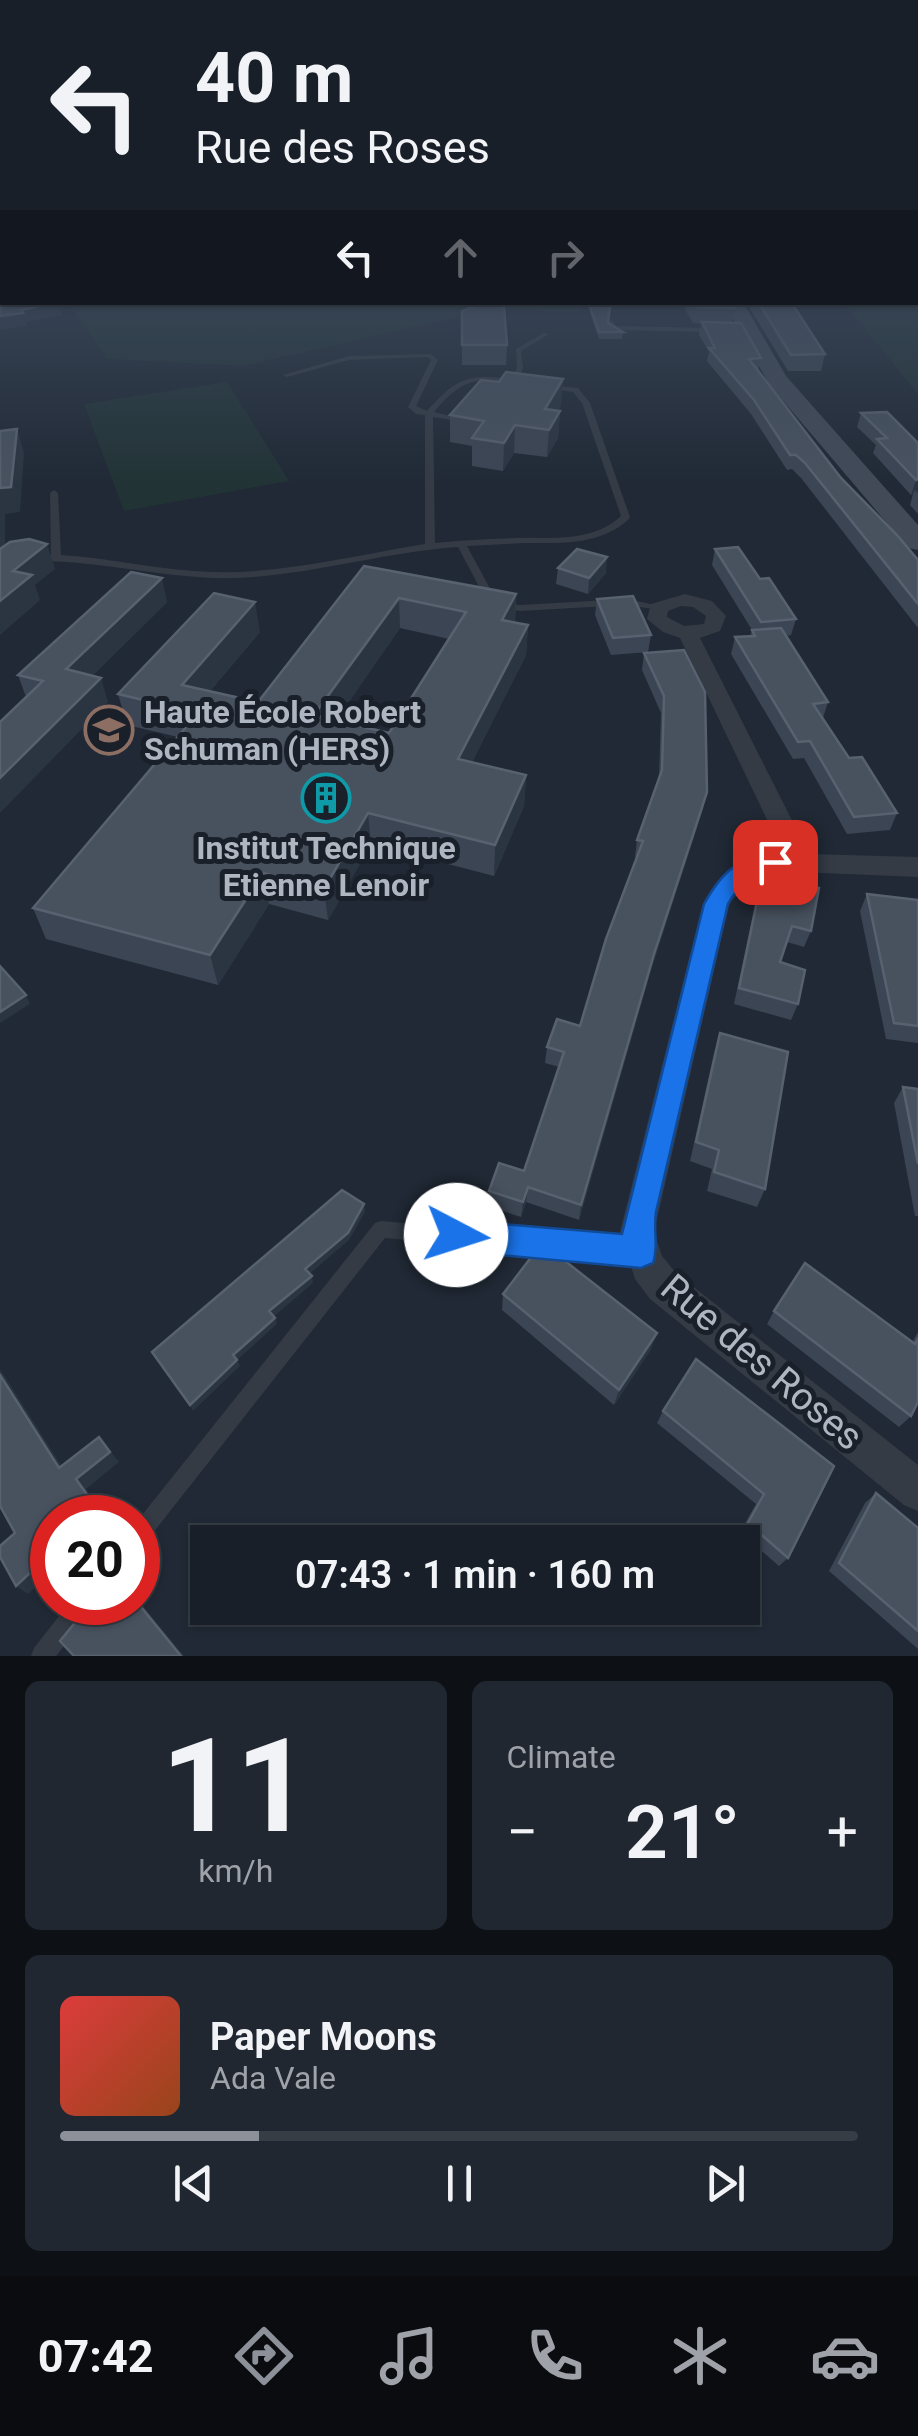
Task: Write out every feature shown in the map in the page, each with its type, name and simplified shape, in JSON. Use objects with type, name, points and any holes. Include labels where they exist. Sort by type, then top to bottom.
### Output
[{"type":"street","points":[[747,330],[777,379],[918,542]]},
{"type":"street","points":[[688,600],[716,616],[713,626],[688,633],[662,624],[657,619],[658,608],[670,601],[688,600]]},
{"type":"street","points":[[688,633],[801,863]]},
{"type":"street","name":"Rue des Roses","points":[[918,867],[775,862],[742,872],[729,881],[716,904],[637,1232],[641,1252],[663,1286],[918,1492]]},
{"type":"lane","points":[[513,382],[520,368],[518,350],[546,334]]},
{"type":"lane","points":[[287,375],[360,356],[429,354],[435,360],[434,368],[412,407],[458,419]]},
{"type":"lane","points":[[20,560],[80,557],[174,574],[236,575],[302,569],[430,546],[614,532],[626,517],[586,403],[575,390],[472,376],[454,384],[428,414],[430,546]]},
{"type":"lane","points":[[54,493],[56,557]]},
{"type":"lane","points":[[461,544],[489,596],[501,605],[520,608],[626,602],[658,608]]},
{"type":"lane","points":[[160,1508],[382,1228],[641,1252]]},
{"type":"lane","points":[[42,1656],[66,1625]]},
{"type":"shaded area","points":[[87,330],[399,330],[244,366],[107,359]]},
{"type":"shaded area","points":[[866,330],[918,330],[918,394]]},
{"type":"shaded area","points":[[227,382],[289,481],[124,511],[84,404]]},
{"type":"building","points":[[462,330],[506,330],[507,345],[462,345]]},
{"type":"building","points":[[706,330],[745,330],[761,358],[749,359],[841,478],[918,560],[918,604],[805,463],[790,455],[754,400],[709,348],[715,348]]},
{"type":"building","points":[[776,330],[809,330],[825,354],[791,355]]},
{"type":"building","points":[[506,372],[563,379],[545,409],[560,411],[549,430],[515,425],[504,443],[472,438],[484,421],[450,415],[481,380],[499,382]]},
{"type":"building","points":[[887,412],[918,443],[916,480],[877,439],[887,438],[861,413]]},
{"type":"building","points":[[17,429],[11,487],[0,488],[0,431]]},
{"type":"building","points":[[29,539],[47,544],[13,571],[32,575],[0,601],[0,549],[10,542]]},
{"type":"building","points":[[738,547],[760,579],[769,578],[796,619],[761,622],[715,549]]},
{"type":"building","points":[[577,549],[607,557],[589,578],[558,568]]},
{"type":"building","name":"Institut Technique Etienne Lenoir","points":[[364,566],[516,594],[502,620],[528,625],[458,759],[526,775],[495,845],[368,813],[324,889],[263,873],[210,955],[33,908],[198,713],[118,694],[214,593],[255,602],[182,685],[258,702]],"holes":[[[399,598],[466,612],[389,733],[314,715]]]},
{"type":"building","points":[[131,572],[162,578],[66,669],[101,678],[0,778],[0,722],[43,681],[18,675]]},
{"type":"building","points":[[633,596],[651,635],[613,638],[597,599]]},
{"type":"building","points":[[781,628],[828,702],[813,704],[849,758],[862,757],[897,813],[854,817],[810,741],[798,742],[735,637],[755,636],[752,630]]},
{"type":"building","points":[[684,650],[705,692],[707,792],[654,954],[581,1205],[528,1187],[523,1202],[489,1191],[499,1163],[524,1171],[564,1052],[547,1047],[557,1019],[580,1026],[606,939],[643,841],[637,840],[662,770],[664,696],[644,653]]},
{"type":"building","points":[[763,873],[819,888],[811,931],[792,926],[780,962],[805,970],[798,1004],[739,988]]},
{"type":"building","points":[[867,894],[918,900],[918,1026],[894,1023]]},
{"type":"building","points":[[0,966],[26,995],[0,1012]]},
{"type":"building","points":[[720,1033],[788,1052],[765,1189],[714,1172],[719,1150],[696,1142]]},
{"type":"building","points":[[903,1087],[918,1089],[918,1164]]},
{"type":"building","points":[[342,1190],[364,1204],[348,1233],[305,1269],[312,1276],[269,1311],[275,1318],[233,1355],[237,1360],[190,1405],[152,1352]]},
{"type":"building","points":[[542,1243],[657,1333],[619,1390],[503,1294]]},
{"type":"building","points":[[805,1263],[915,1344],[918,1339],[918,1402],[911,1416],[774,1311]]},
{"type":"building","points":[[696,1359],[834,1466],[788,1558],[760,1534],[760,1525],[748,1523],[764,1494],[663,1411]]},
{"type":"building","points":[[0,1375],[59,1468],[99,1437],[110,1452],[76,1479],[87,1495],[30,1495],[30,1573],[16,1586],[0,1557],[0,1546],[15,1533],[0,1506]]},
{"type":"building","points":[[876,1493],[918,1528],[918,1631],[839,1563]]},
{"type":"building","points":[[73,1625],[156,1625],[181,1656],[74,1656],[60,1641]]},
{"type":"place","name":"Haute École Robert Schuman (HERS)","points":[[109,730]]},
{"type":"place","name":"Institut Technique Etienne Lenoir","points":[[326,798]]},
{"type":"route","points":[[456,1235],[641,1252],[637,1232],[640,1212],[716,904],[729,881],[756,865],[775,862]]}]
